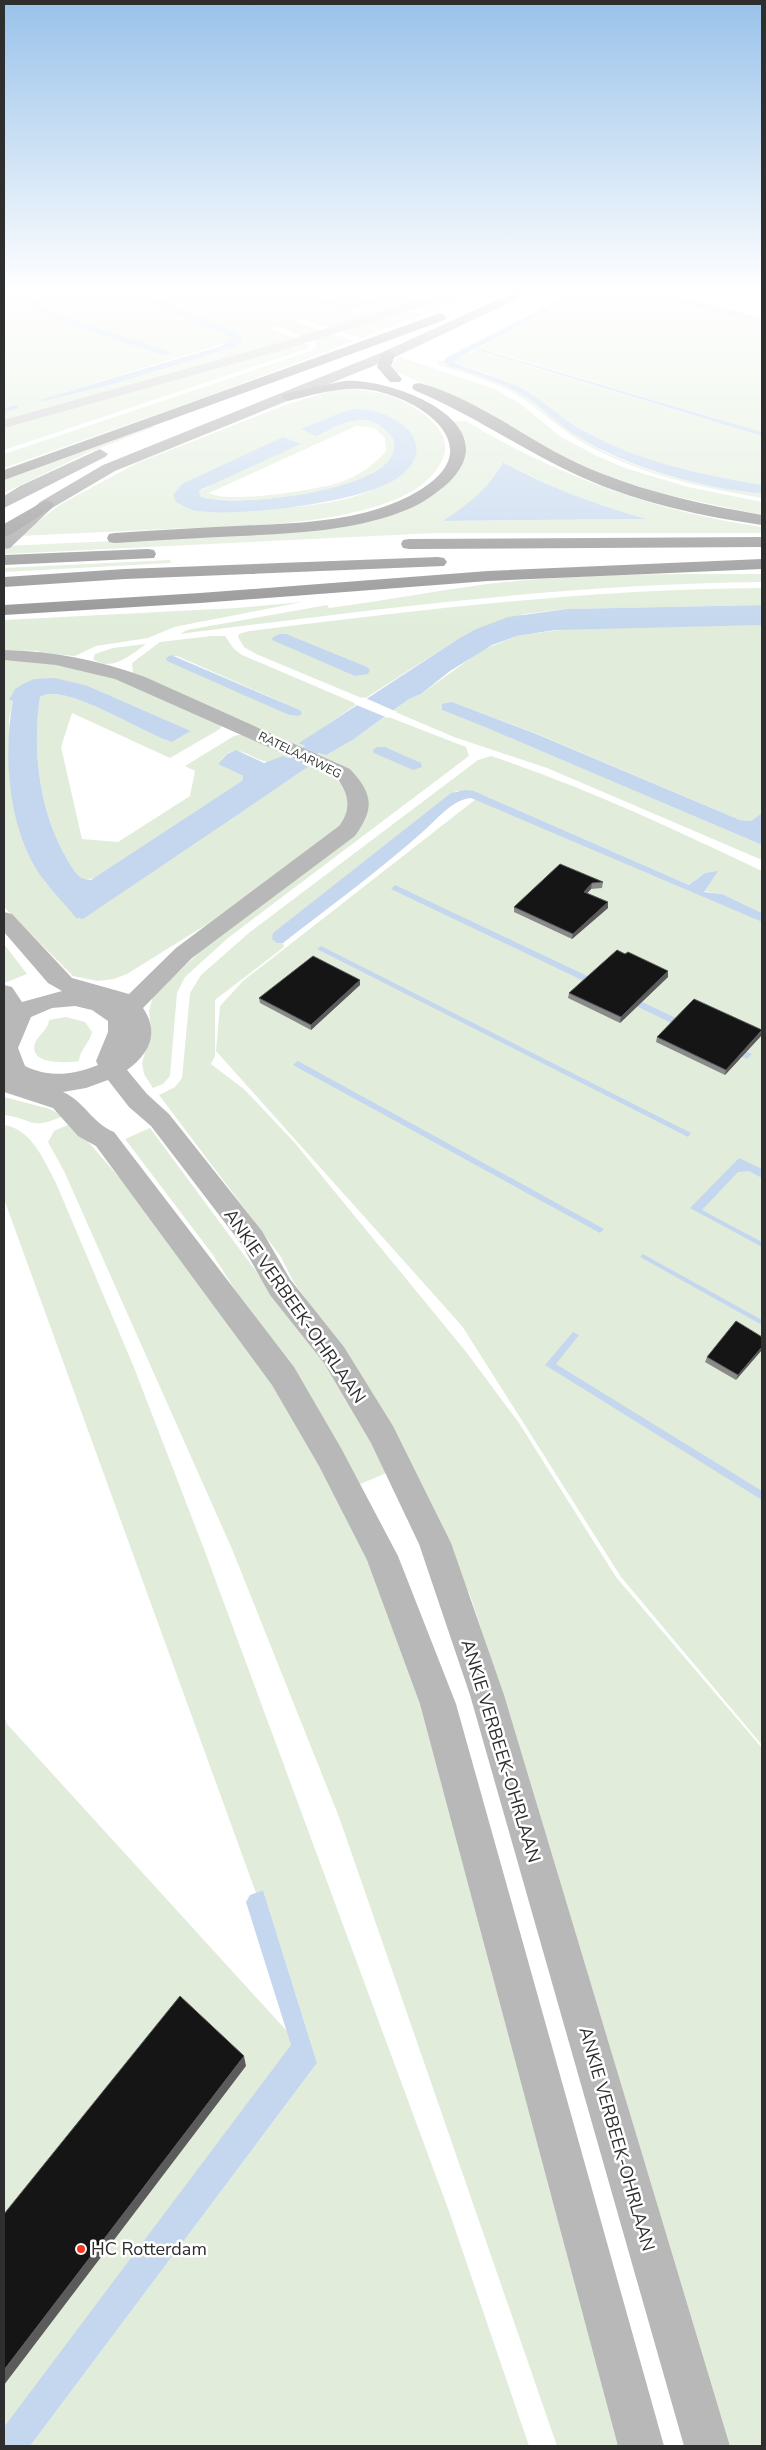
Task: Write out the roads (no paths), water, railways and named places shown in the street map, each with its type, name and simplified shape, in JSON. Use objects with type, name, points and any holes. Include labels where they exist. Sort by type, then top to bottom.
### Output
[{"type":"highway","points":[[4,475],[207,403]]},
{"type":"highway","points":[[103,538],[287,528],[332,523],[392,509],[428,492],[453,468],[458,456],[459,443],[452,428],[443,417],[421,403]]},
{"type":"highway","points":[[457,403],[562,461],[600,479],[681,504],[762,520]]},
{"type":"highway","points":[[15,526],[46,505]]},
{"type":"highway","points":[[395,544],[762,542]]},
{"type":"highway","points":[[4,544],[24,543]]},
{"type":"highway","points":[[4,560],[169,553]]},
{"type":"highway","points":[[4,582],[125,574],[430,562],[762,562]]},
{"type":"highway","points":[[4,610],[200,598],[488,576],[762,562]]},
{"type":"main road","points":[[4,503],[59,472],[105,452],[233,403]]},
{"type":"main road","points":[[46,505],[82,482],[134,456],[271,403]]},
{"type":"main road","points":[[4,544],[15,526]]},
{"type":"main road","name":"RATELAARWEG","points":[[4,655],[40,657],[115,672],[343,773],[352,782],[358,796],[359,811],[356,821],[347,831],[184,952],[130,1007]]},
{"type":"main road","points":[[4,921],[21,958],[42,983],[66,993],[71,998],[103,999],[130,1007],[141,1026],[140,1038],[135,1050],[119,1066],[65,1092],[20,1090],[9,1079],[11,1065],[6,1052],[10,1036],[18,1024],[8,1019]]},
{"type":"main road","name":"RATELAARWEG","points":[[103,999],[140,975],[184,952]]},
{"type":"main road","points":[[4,993],[8,1019]]},
{"type":"main road","points":[[8,1019],[35,1005],[66,993]]},
{"type":"main road","points":[[103,999],[120,1022],[121,1032],[108,1061],[119,1066]]},
{"type":"main road","name":"ANKIE VERBEEK-OHRLAAN","points":[[119,1066],[144,1109],[160,1120],[252,1238],[280,1288],[334,1355],[382,1435],[435,1543],[487,1695],[707,2446]]},
{"type":"main road","points":[[65,1092],[73,1111],[90,1132],[105,1139],[283,1376],[330,1457],[382,1556],[438,1704],[641,2446]]},
{"type":"street","points":[[4,424],[77,403]]},
{"type":"water","points":[[535,403],[544,403],[576,426],[604,442],[626,451],[671,466],[762,485],[762,494],[714,487],[666,475],[598,448],[561,425]]},
{"type":"water","points":[[654,403],[665,403],[762,432],[762,436]]},
{"type":"water","points":[[355,409],[370,410],[385,415],[398,421],[408,430],[415,441],[416,452],[411,465],[399,477],[382,486],[331,501],[271,510],[242,512],[197,511],[176,502],[173,495],[182,484],[283,437],[301,444],[202,489],[199,492],[201,497],[218,500],[242,500],[300,495],[355,481],[376,471],[389,460],[394,445],[391,436],[382,427],[364,420],[345,423],[316,436],[301,429],[342,412]]},
{"type":"water","points":[[503,462],[573,495],[646,519],[443,521],[469,502],[484,488]]},
{"type":"water","points":[[762,605],[762,625],[555,630],[517,636],[492,645],[450,671],[421,694],[409,699],[354,739],[326,755],[319,753],[302,764],[308,767],[83,919],[76,918],[39,874],[26,849],[19,829],[10,786],[8,764],[8,742],[13,701],[9,700],[15,689],[34,679],[55,678],[88,686],[191,731],[172,742],[85,702],[67,696],[51,694],[40,697],[37,738],[40,780],[44,801],[57,840],[69,863],[79,876],[86,880],[91,880],[242,781],[243,776],[218,764],[227,754],[236,750],[264,763],[283,756],[288,758],[305,746],[299,743],[474,630],[508,617],[567,609]]},
{"type":"water","points":[[286,634],[367,667],[370,670],[368,674],[355,676],[272,640],[273,637]]},
{"type":"water","points":[[171,655],[300,710],[302,714],[298,716],[289,715],[167,661],[166,658]]},
{"type":"water","points":[[452,702],[534,733],[740,820],[751,821],[762,813],[762,845],[442,710],[442,704]]},
{"type":"water","points":[[377,747],[385,747],[421,763],[422,767],[413,770],[374,753],[373,750]]},
{"type":"water","points":[[465,790],[474,791],[689,885],[705,873],[718,871],[704,892],[722,894],[762,913],[762,922],[471,798],[465,799],[447,809],[392,858],[283,943],[277,943],[272,939],[273,933],[451,793]]},
{"type":"water","points":[[395,885],[752,1054],[747,1059],[391,889]]},
{"type":"water","points":[[321,946],[691,1133],[688,1137],[317,949]]},
{"type":"water","points":[[298,1061],[604,1229],[600,1233],[293,1065]]},
{"type":"water","points":[[739,1158],[762,1169],[762,1178],[749,1171],[738,1172],[702,1210],[762,1242],[762,1247],[690,1208]]},
{"type":"water","points":[[643,1254],[762,1320],[762,1325],[640,1257]]},
{"type":"water","points":[[573,1332],[579,1335],[556,1364],[762,1491],[762,1500],[545,1365]]},
{"type":"water","points":[[263,1890],[317,2063],[30,2446],[4,2446],[4,2427],[291,2045],[246,1902],[250,1895]]},
{"type":"waterway","points":[[4,410],[16,407]]},
{"type":"place","name":"HC Rotterdam","points":[[81,2249]]}]
